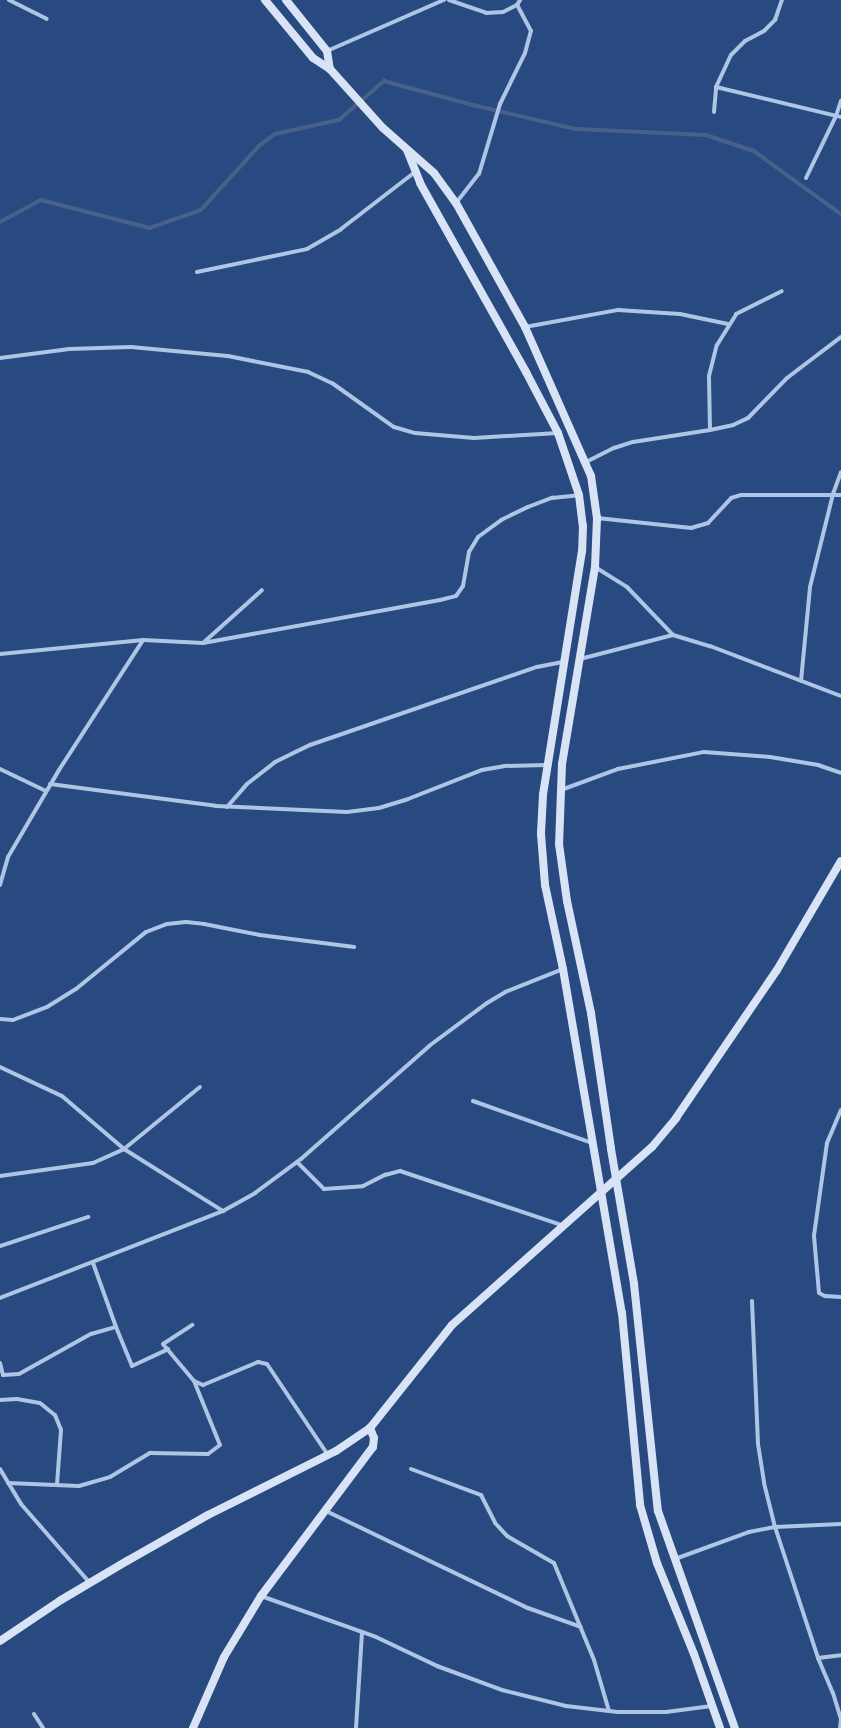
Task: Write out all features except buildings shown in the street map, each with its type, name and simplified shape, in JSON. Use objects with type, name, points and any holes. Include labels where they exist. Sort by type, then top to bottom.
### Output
[{"type":"street","points":[[9,0],[47,19]]},
{"type":"street","points":[[265,0],[313,58],[330,69],[378,122],[434,173],[456,203],[524,327],[591,476],[597,518],[595,567],[559,791],[559,844],[567,901],[591,1013],[634,1284],[658,1511],[674,1560],[735,1728]]},
{"type":"street","points":[[286,0],[327,51],[330,69]]},
{"type":"street","points":[[327,51],[444,0]]},
{"type":"street","points":[[448,0],[486,13],[503,12],[517,5],[520,0]]},
{"type":"street","points":[[714,112],[716,87],[731,55],[745,41],[764,31],[775,20],[782,0]]},
{"type":"street","points":[[456,203],[479,174],[500,104],[526,53],[531,31],[517,5]]},
{"type":"street","points":[[716,87],[839,116]]},
{"type":"street","points":[[806,178],[839,116],[841,101]]},
{"type":"street","points":[[406,148],[416,172],[558,433],[580,495],[583,526],[582,551],[546,764],[541,834],[545,885],[563,969],[622,1313],[640,1505],[657,1563],[720,1728]]},
{"type":"street","points":[[197,272],[307,249],[341,229],[416,172]]},
{"type":"street","points":[[710,430],[709,376],[717,345],[728,324],[747,306],[782,291]]},
{"type":"street","points":[[524,327],[618,310],[680,314],[728,324]]},
{"type":"street","points":[[586,462],[614,448],[632,442],[710,430],[733,425],[748,418],[787,378],[841,337]]},
{"type":"street","points":[[0,358],[69,349],[131,347],[228,356],[308,372],[332,383],[394,427],[415,433],[474,438],[558,433]]},
{"type":"street","points":[[801,681],[810,587],[833,494],[841,472]]},
{"type":"street","points":[[0,654],[143,640],[203,643],[456,596],[463,586],[469,552],[478,537],[501,520],[528,507],[552,498],[580,495]]},
{"type":"street","points":[[597,518],[691,528],[708,523],[731,498],[741,495],[841,495]]},
{"type":"street","points":[[595,567],[628,587],[673,635],[710,646],[841,696]]},
{"type":"street","points":[[203,643],[262,590]]},
{"type":"street","points":[[580,659],[673,635]]},
{"type":"street","points":[[0,885],[1,874],[8,857],[50,784],[143,640]]},
{"type":"street","points":[[227,807],[247,784],[275,762],[310,745],[537,667],[563,662]]},
{"type":"street","points":[[559,791],[618,769],[704,752],[770,758],[818,765],[841,773]]},
{"type":"street","points":[[50,784],[227,807],[347,812],[379,808],[408,799],[482,770],[504,766],[546,764]]},
{"type":"street","points":[[0,769],[46,791]]},
{"type":"street","points":[[0,1641],[90,1583],[208,1516],[328,1455],[370,1428],[452,1325],[617,1181],[652,1147],[676,1118],[777,970],[841,860]]},
{"type":"street","points":[[0,1019],[14,1020],[47,1008],[76,989],[146,932],[167,924],[204,924],[260,935],[354,947]]},
{"type":"street","points":[[0,1298],[224,1211],[255,1193],[297,1162],[430,1046],[487,1003],[505,992],[563,969]]},
{"type":"street","points":[[0,1067],[62,1096],[124,1149],[224,1211]]},
{"type":"street","points":[[0,1176],[93,1163],[124,1149],[200,1087]]},
{"type":"street","points":[[473,1101],[592,1143]]},
{"type":"street","points":[[841,1110],[826,1143],[814,1236],[817,1288],[825,1296],[841,1297]]},
{"type":"street","points":[[838,1117],[841,1121]]},
{"type":"street","points":[[297,1162],[324,1189],[363,1186],[385,1175],[400,1171],[564,1226]]},
{"type":"street","points":[[0,1246],[88,1217]]},
{"type":"street","points":[[93,1263],[132,1366],[168,1349]]},
{"type":"street","points":[[752,1301],[758,1444],[775,1528],[818,1658],[833,1692],[841,1719],[840,1728]]},
{"type":"street","points":[[8,1483],[79,1486],[110,1477],[150,1453],[208,1454],[220,1445],[194,1381],[163,1344],[192,1325]]},
{"type":"street","points":[[0,1363],[3,1375],[19,1374],[91,1334],[116,1327]]},
{"type":"street","points":[[194,1381],[203,1385],[258,1362],[267,1364],[328,1455]]},
{"type":"street","points":[[0,1400],[17,1399],[40,1403],[55,1415],[61,1430],[57,1485]]},
{"type":"street","points":[[193,1728],[224,1657],[261,1596],[373,1447],[374,1438],[370,1428]]},
{"type":"street","points":[[0,1469],[21,1504],[90,1583]]},
{"type":"street","points":[[411,1469],[481,1495],[495,1523],[508,1536],[549,1559],[558,1570],[581,1627],[609,1711]]},
{"type":"street","points":[[326,1511],[528,1608],[581,1627]]},
{"type":"street","points":[[674,1560],[750,1532],[775,1528],[841,1524]]},
{"type":"street","points":[[261,1596],[362,1632],[437,1666],[502,1690],[566,1706],[609,1711],[666,1712],[712,1706]]},
{"type":"street","points":[[356,1728],[362,1632]]},
{"type":"street","points":[[818,1658],[841,1655]]},
{"type":"street","points":[[34,1714],[43,1728]]},
{"type":"waterway","points":[[0,222],[41,200],[150,228],[201,210],[259,146],[275,134],[339,120],[384,81],[469,104],[576,129],[706,135],[754,151],[841,214]]}]
